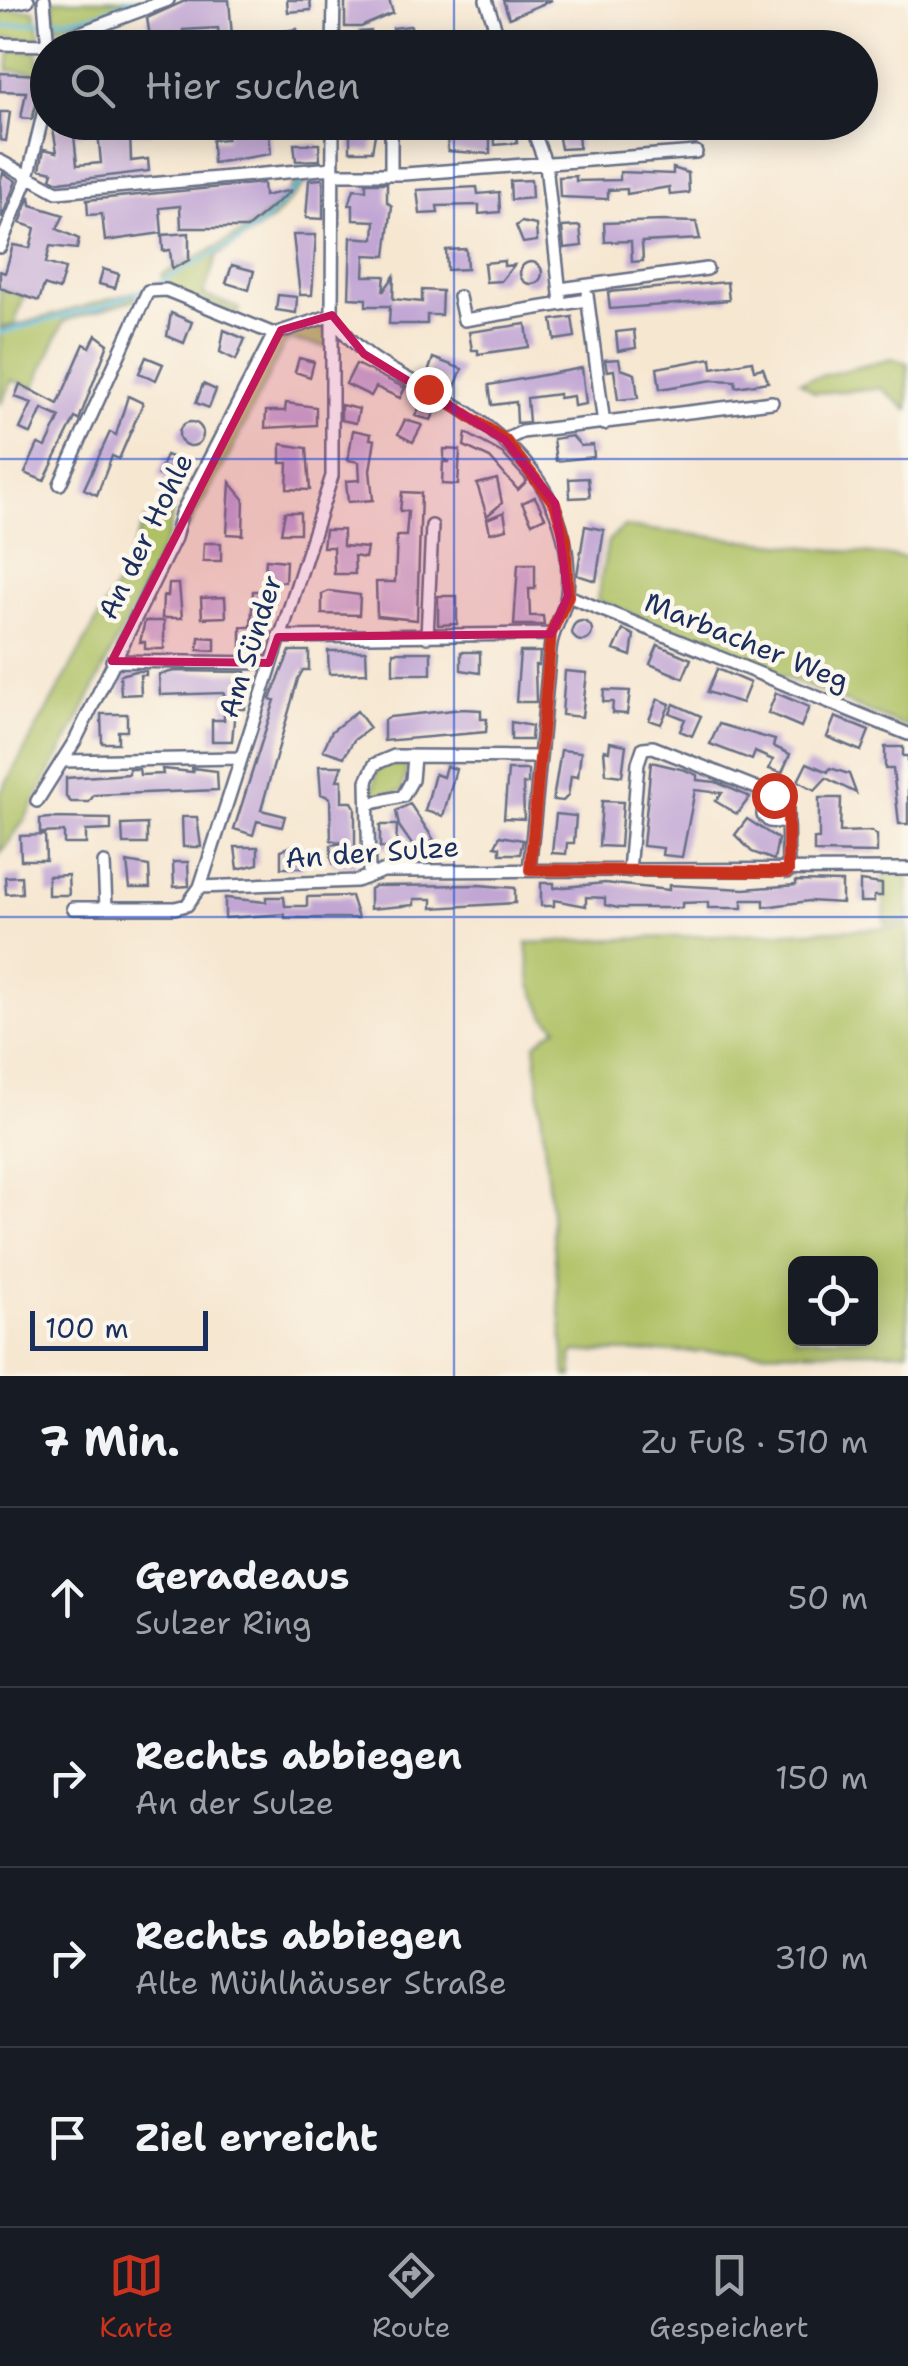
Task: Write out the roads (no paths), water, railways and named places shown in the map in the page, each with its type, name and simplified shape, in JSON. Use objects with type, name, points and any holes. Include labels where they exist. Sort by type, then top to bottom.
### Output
[{"type":"street","points":[[0,5],[28,0]]},
{"type":"street","points":[[90,30],[168,0]]},
{"type":"street","points":[[333,30],[334,0]]},
{"type":"street","points":[[486,0],[496,30]]},
{"type":"street","points":[[44,4],[47,30]]},
{"type":"street","points":[[0,44],[30,45]]},
{"type":"street","points":[[0,248],[28,177],[37,140]]},
{"type":"street","name":"Am Sünder","points":[[200,887],[332,476],[333,140]]},
{"type":"street","points":[[391,140],[391,173]]},
{"type":"street","points":[[537,140],[546,165],[560,304]]},
{"type":"street","points":[[0,160],[58,192],[333,171],[391,173],[546,165],[696,152]]},
{"type":"street","points":[[560,289],[707,270]]},
{"type":"street","points":[[586,286],[604,424]]},
{"type":"street","points":[[60,484],[148,292],[166,290],[274,334],[332,315],[347,340],[364,354],[472,415],[505,440],[555,504],[566,540],[568,596],[551,634],[530,870]]},
{"type":"street","points":[[459,297],[464,320],[587,300]]},
{"type":"street","name":"An der Hohle","points":[[37,801],[63,760],[274,334]]},
{"type":"street","points":[[505,440],[522,432],[772,402]]},
{"type":"street","points":[[426,637],[432,526]]},
{"type":"street","name":"Marbacher Weg","points":[[568,596],[908,734]]},
{"type":"street","points":[[278,637],[551,634]]},
{"type":"street","points":[[112,662],[269,663]]},
{"type":"street","points":[[629,871],[643,748],[653,747],[765,791],[788,804],[788,872]]},
{"type":"street","points":[[368,874],[368,781],[376,764],[394,756],[540,758]]},
{"type":"street","points":[[368,804],[403,796],[412,780],[414,756]]},
{"type":"street","points":[[63,760],[240,758]]},
{"type":"street","points":[[765,791],[763,814],[769,821],[788,823]]},
{"type":"street","points":[[104,864],[106,906]]},
{"type":"street","name":"An der Sulze","points":[[200,887],[356,881],[368,874],[908,869]]},
{"type":"street","points":[[73,908],[175,908],[187,905],[200,887]]},
{"type":"waterway","points":[[0,27],[89,16],[132,0]]},
{"type":"waterway","points":[[157,284],[262,224],[304,180]]},
{"type":"waterway","points":[[0,333],[103,306],[144,290]]}]
